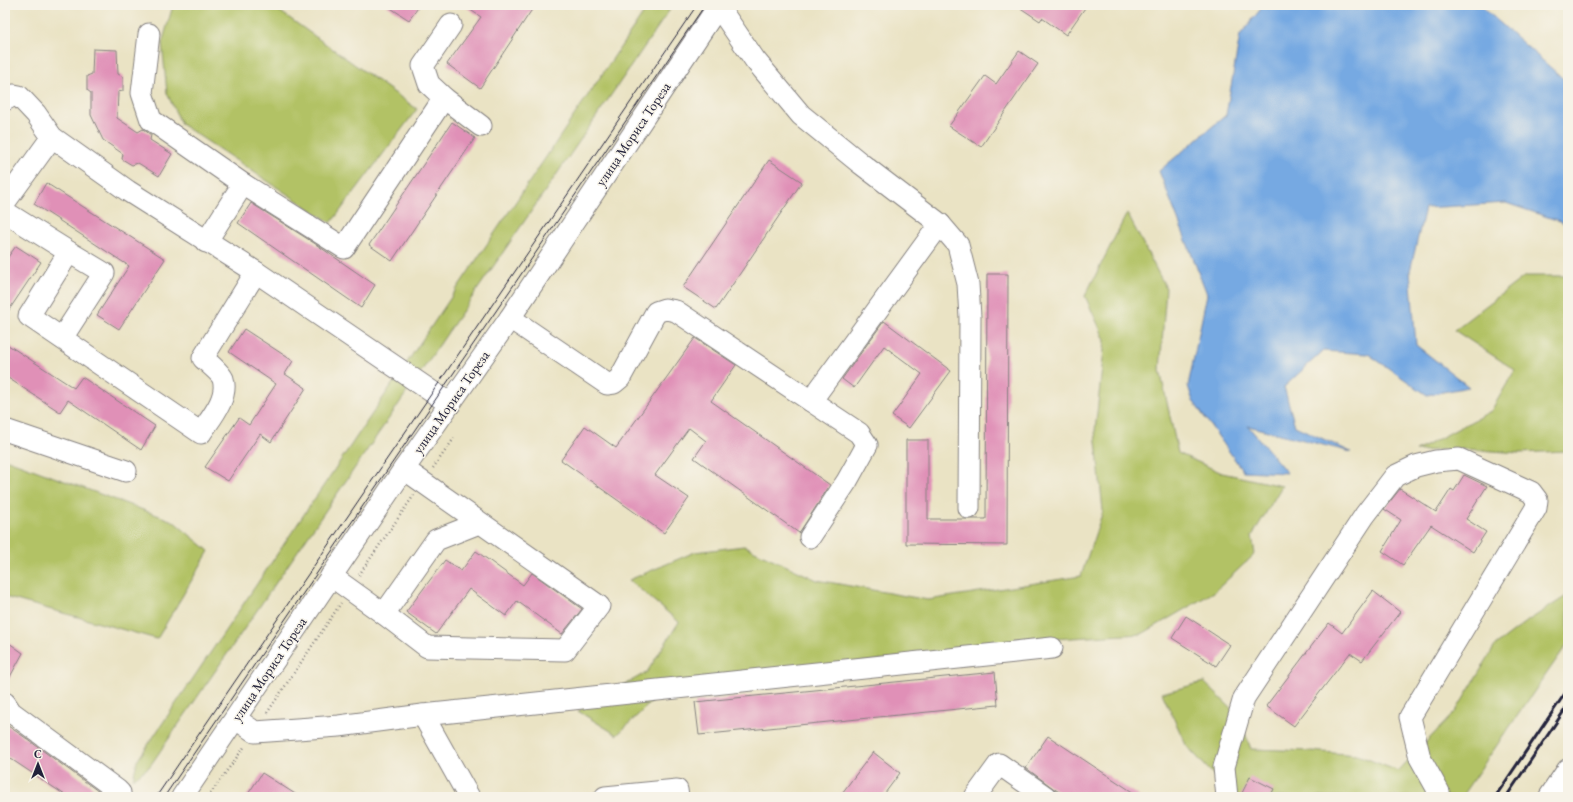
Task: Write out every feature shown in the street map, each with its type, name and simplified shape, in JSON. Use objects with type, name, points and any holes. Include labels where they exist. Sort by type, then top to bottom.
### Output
[{"type":"main road","points":[[1550,797],[1568,770]]},
{"type":"street","points":[[718,5],[756,60],[801,116],[940,224],[958,245],[968,284],[970,317],[969,508]]},
{"type":"street","name":"улица Мориса Тореза","points":[[182,797],[404,469],[510,318],[718,5]]},
{"type":"street","points":[[451,25],[423,66],[429,84],[444,98],[481,126]]},
{"type":"street","points":[[149,34],[142,93],[151,120],[243,184],[344,248],[444,98]]},
{"type":"street","points":[[5,100],[14,95],[19,96],[36,114],[52,137],[128,192],[256,272],[450,404]]},
{"type":"street","points":[[5,202],[52,137]]},
{"type":"street","points":[[206,242],[243,184]]},
{"type":"street","points":[[5,212],[104,273],[62,338]]},
{"type":"street","points":[[811,401],[940,224]]},
{"type":"street","points":[[69,252],[29,316],[201,433],[221,402],[224,389],[222,378],[203,358],[256,272]]},
{"type":"street","points":[[510,318],[607,384],[614,383],[620,378],[656,312],[665,309],[676,311],[859,433],[867,445],[847,480],[810,537]]},
{"type":"street","points":[[5,430],[126,471]]},
{"type":"street","points":[[1227,797],[1224,767],[1244,698],[1365,515],[1395,476],[1416,466],[1436,461],[1459,459],[1531,492],[1537,500],[1536,508],[1410,717],[1420,758],[1439,792],[1436,797]]},
{"type":"street","points":[[331,576],[427,647],[565,650],[599,606],[404,469]]},
{"type":"street","points":[[384,614],[436,540],[479,522]]},
{"type":"street","points":[[236,719],[255,732],[339,726],[423,715],[1052,648]]},
{"type":"street","points":[[5,703],[11,712],[117,790],[120,793],[119,797]]},
{"type":"street","points":[[423,715],[469,797]]},
{"type":"street","points":[[975,797],[998,764],[1046,797]]},
{"type":"street","points":[[605,797],[677,790],[678,797]]},
{"type":"path","points":[[208,797],[255,732],[350,589],[454,437]]},
{"type":"green space","points":[[175,5],[271,5],[417,109],[331,223],[181,124],[167,93],[162,43],[172,9]]},
{"type":"green space","points":[[649,5],[673,5],[150,766],[133,779],[137,761]]},
{"type":"green space","points":[[1127,213],[1166,288],[1160,370],[1178,453],[1222,473],[1282,486],[1252,536],[1255,554],[1214,592],[1142,634],[1037,640],[667,687],[617,735],[578,711],[647,672],[679,622],[629,580],[695,552],[744,546],[817,580],[928,600],[1081,576],[1103,511],[1095,431],[1105,340],[1085,296]]},
{"type":"green space","points":[[1525,276],[1568,276],[1568,451],[1519,453],[1466,449],[1416,451],[1491,411],[1515,370],[1454,330]]},
{"type":"green space","points":[[5,459],[173,521],[209,551],[157,639],[5,597]]},
{"type":"green space","points":[[1568,595],[1568,643],[1461,797],[1234,797],[1186,745],[1162,693],[1204,682],[1238,715],[1251,749],[1311,751],[1357,755],[1398,771],[1456,711],[1495,646],[1529,620]]},
{"type":"water","points":[[1264,5],[1480,5],[1568,83],[1568,224],[1506,203],[1425,208],[1410,271],[1416,345],[1469,387],[1427,395],[1368,354],[1323,351],[1284,387],[1295,426],[1351,452],[1248,426],[1287,473],[1243,471],[1193,401],[1188,386],[1207,294],[1159,171],[1226,115],[1240,35]]},
{"type":"building","points":[[386,5],[420,5],[409,20]]},
{"type":"building","points":[[463,5],[535,5],[480,88],[447,64],[481,17]]},
{"type":"building","points":[[1016,5],[1087,5],[1066,35],[1042,18],[1040,21]]},
{"type":"building","points":[[93,49],[117,50],[118,74],[123,77],[123,91],[118,92],[117,118],[138,132],[143,129],[151,135],[150,140],[172,154],[159,176],[138,163],[132,165],[122,159],[123,154],[103,140],[91,115],[91,93],[87,90],[87,76],[92,74]]},
{"type":"building","points":[[1019,51],[1038,64],[981,147],[949,126],[985,76],[996,84]]},
{"type":"building","points":[[452,122],[475,138],[392,261],[369,245]]},
{"type":"building","points":[[769,160],[802,182],[716,309],[683,287]]},
{"type":"building","points":[[46,183],[165,259],[119,329],[97,315],[129,266],[34,204]]},
{"type":"building","points":[[251,203],[314,243],[375,285],[361,308],[238,223]]},
{"type":"building","points":[[16,246],[41,262],[5,316],[5,261]]},
{"type":"building","points":[[987,274],[1008,274],[1007,545],[906,544],[906,440],[928,440],[928,519],[986,519]]},
{"type":"building","points":[[884,321],[951,371],[909,428],[892,416],[922,374],[884,346],[854,388],[842,379]]},
{"type":"building","points":[[244,329],[293,361],[285,374],[306,388],[271,442],[260,434],[228,481],[205,467],[239,418],[249,425],[276,384],[229,352]]},
{"type":"building","points":[[695,338],[736,365],[711,401],[830,485],[799,533],[694,458],[706,441],[689,428],[655,475],[689,498],[664,533],[561,460],[585,426],[616,448]]},
{"type":"building","points":[[5,343],[74,388],[82,377],[155,426],[141,450],[68,400],[60,412],[5,376]]},
{"type":"building","points":[[1464,475],[1487,486],[1466,519],[1486,532],[1473,552],[1431,525],[1403,565],[1382,551],[1401,520],[1384,509],[1400,489],[1436,512],[1451,489],[1454,491]]},
{"type":"building","points":[[476,551],[523,585],[532,573],[582,609],[562,634],[517,601],[506,616],[469,589],[436,634],[406,612],[445,560],[461,571]]},
{"type":"building","points":[[1373,591],[1400,612],[1362,661],[1350,653],[1294,726],[1266,706],[1329,623],[1342,633]]},
{"type":"building","points":[[1186,616],[1230,645],[1216,666],[1172,638]]},
{"type":"building","points":[[5,640],[23,653],[5,686]]},
{"type":"building","points":[[995,672],[998,705],[699,735],[695,702]]},
{"type":"building","points":[[5,724],[106,797],[68,797],[5,755]]},
{"type":"building","points":[[1048,736],[1140,797],[1067,797],[1053,788],[1026,768]]},
{"type":"building","points":[[873,752],[900,773],[882,797],[839,797]]},
{"type":"building","points":[[262,773],[300,797],[246,797]]},
{"type":"building","points":[[1250,777],[1274,789],[1270,797],[1240,797]]},
{"type":"tram line","points":[[156,797],[697,5]]},
{"type":"tram line","points":[[164,797],[705,5]]},
{"type":"railway","points":[[1495,797],[1568,689]]},
{"type":"railway","points":[[1506,797],[1568,705]]}]
